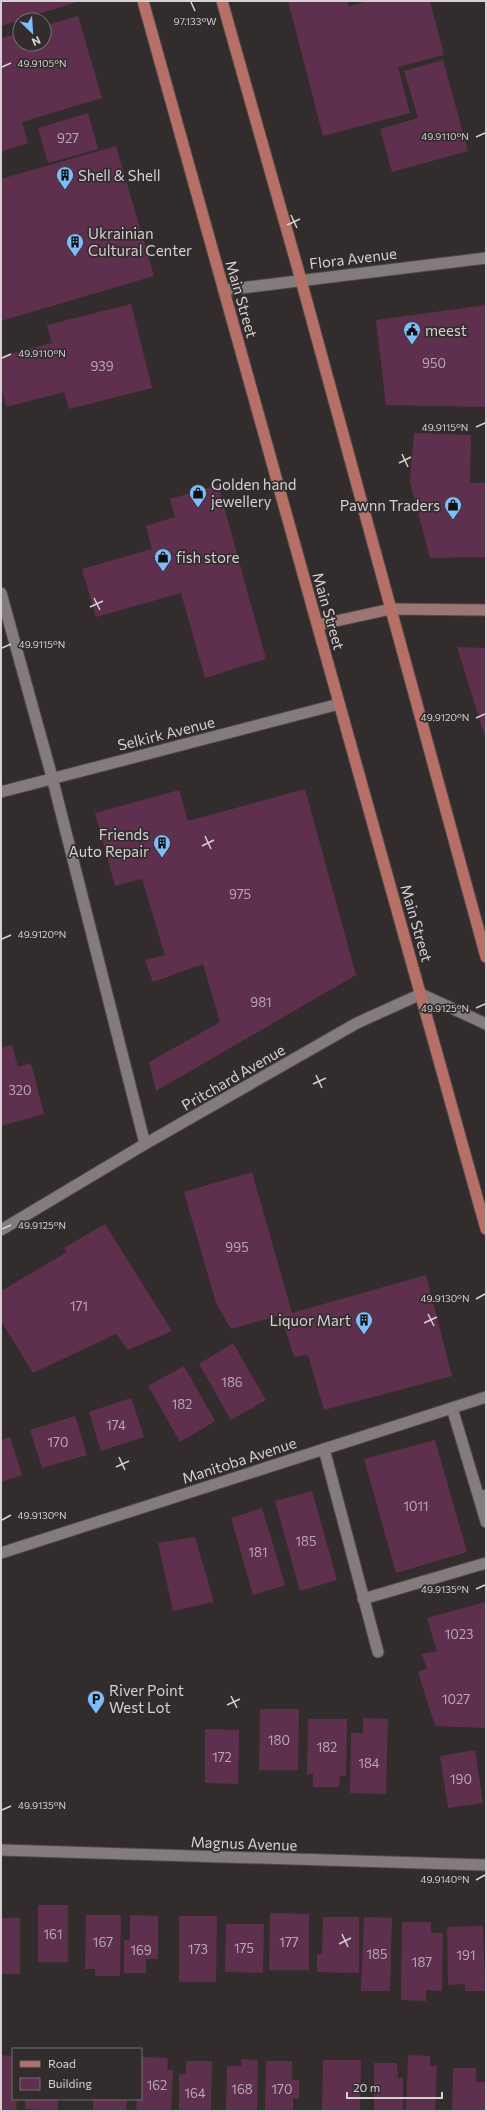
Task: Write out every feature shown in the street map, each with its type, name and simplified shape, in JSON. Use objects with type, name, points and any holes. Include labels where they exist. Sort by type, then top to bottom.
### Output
[{"type":"main road","name":"Main Street","points":[[144,1],[486,1229]]},
{"type":"main road","points":[[222,1],[301,280],[486,957]]},
{"type":"main road","points":[[318,626],[391,609],[486,610]]},
{"type":"street","name":"Flora Avenue","points":[[224,290],[486,258]]},
{"type":"street","points":[[1,593],[52,777],[145,1144]]},
{"type":"street","name":"Selkirk Avenue","points":[[1,792],[52,777],[339,704]]},
{"type":"street","points":[[421,994],[486,1024]]},
{"type":"street","name":"Pritchard Avenue","points":[[1,1230],[145,1144],[357,1023],[421,994]]},
{"type":"street","name":"Manitoba Avenue","points":[[1,1552],[486,1398]]},
{"type":"street","points":[[452,1408],[483,1496],[486,1522]]},
{"type":"street","points":[[324,1449],[378,1652]]},
{"type":"street","points":[[363,1599],[486,1564]]},
{"type":"street","name":"Magnus Avenue","points":[[1,1850],[486,1865]]},
{"type":"building","points":[[1,1],[80,1],[45,12],[12,12],[12,23],[1,26]]},
{"type":"building","points":[[288,1],[347,1],[349,6],[369,1],[430,1],[444,55],[398,67],[410,113],[323,136]]},
{"type":"building","points":[[78,16],[102,98],[22,122],[28,143],[1,152],[1,38],[12,35],[12,52],[52,52],[52,24]]},
{"type":"building","points":[[443,60],[468,151],[392,172],[380,129],[418,118],[404,71]]},
{"type":"building","points":[[88,113],[98,149],[48,163],[38,128]]},
{"type":"building","name":"Ukrainian Cultural Center","points":[[116,146],[154,276],[1,321],[1,179]]},
{"type":"building","points":[[131,304],[152,388],[69,409],[64,392],[6,407],[1,386],[1,356],[52,343],[47,325]]},
{"type":"building","points":[[486,305],[486,407],[386,405],[376,320]]},
{"type":"building","name":"Pawnn Traders","points":[[414,433],[471,435],[470,483],[486,483],[486,557],[430,558],[410,482]]},
{"type":"building","points":[[218,485],[266,659],[205,678],[181,593],[96,617],[82,569],[152,549],[146,526],[175,517],[170,499]]},
{"type":"building","points":[[457,647],[486,648],[486,734],[484,734]]},
{"type":"building","points":[[305,789],[356,975],[156,1091],[149,1062],[220,1022],[203,964],[153,982],[145,960],[165,955],[142,879],[152,876],[115,886],[95,813],[179,790],[188,821]]},
{"type":"building","points":[[12,1045],[18,1067],[31,1063],[44,1114],[1,1126],[1,1048]]},
{"type":"building","points":[[252,1172],[292,1313],[426,1275],[452,1376],[324,1410],[308,1355],[294,1357],[281,1315],[231,1329],[216,1303],[184,1192]]},
{"type":"building","points":[[105,1224],[172,1331],[128,1350],[116,1334],[33,1373],[1,1321],[1,1291],[67,1252],[64,1248]]},
{"type":"building","points":[[233,1343],[266,1400],[231,1420],[199,1364]]},
{"type":"building","points":[[184,1366],[215,1421],[180,1442],[148,1386]]},
{"type":"building","points":[[131,1398],[144,1437],[101,1451],[89,1412]]},
{"type":"building","points":[[75,1416],[87,1455],[42,1468],[30,1430]]},
{"type":"building","points":[[10,1437],[22,1475],[1,1482],[1,1440]]},
{"type":"building","points":[[435,1440],[467,1552],[396,1573],[364,1459]]},
{"type":"building","points":[[312,1491],[337,1580],[300,1591],[275,1501]]},
{"type":"building","points":[[262,1508],[285,1585],[253,1595],[231,1518]]},
{"type":"building","points":[[195,1537],[214,1602],[173,1611],[158,1543]]},
{"type":"building","points":[[486,1602],[486,1728],[435,1726],[418,1672],[427,1668],[421,1654],[437,1651],[427,1618]]},
{"type":"building","points":[[260,1709],[299,1709],[298,1770],[259,1770]]},
{"type":"building","points":[[363,1718],[388,1719],[386,1794],[350,1793],[351,1733],[363,1733]]},
{"type":"building","points":[[308,1719],[347,1719],[346,1776],[340,1776],[339,1787],[313,1787],[313,1774],[307,1774]]},
{"type":"building","points":[[205,1729],[239,1730],[238,1784],[205,1783]]},
{"type":"building","points":[[475,1750],[483,1803],[448,1808],[440,1756]]},
{"type":"building","points":[[38,1905],[68,1905],[68,1962],[38,1962]]},
{"type":"building","points":[[270,1913],[309,1914],[309,1970],[269,1970]]},
{"type":"building","points":[[86,1915],[121,1915],[120,1976],[95,1976],[95,1969],[85,1969]]},
{"type":"building","points":[[130,1915],[158,1916],[158,1959],[146,1959],[146,1973],[124,1973],[124,1940],[130,1940]]},
{"type":"building","points":[[179,1916],[217,1916],[216,1982],[179,1982]]},
{"type":"building","points":[[323,1917],[359,1917],[359,1973],[317,1972],[317,1954],[322,1954]]},
{"type":"building","points":[[364,1917],[392,1918],[390,1991],[361,1991]]},
{"type":"building","points":[[1,1918],[20,1918],[20,1974],[1,1974]]},
{"type":"building","points":[[402,1922],[431,1922],[431,1933],[443,1933],[442,1991],[426,1990],[426,2001],[401,2000]]},
{"type":"building","points":[[226,1924],[264,1924],[263,1973],[225,1972]]},
{"type":"building","points":[[483,1926],[485,1991],[465,1991],[465,1984],[448,1985],[447,1927]]},
{"type":"building","points":[[1,2055],[12,2056],[12,2100],[17,2100],[16,2111],[1,2111]]},
{"type":"building","points":[[408,2055],[430,2056],[430,2066],[437,2066],[435,2111],[406,2111]]},
{"type":"building","points":[[142,2057],[168,2058],[167,2070],[173,2070],[171,2111],[136,2111],[137,2100],[142,2100]]},
{"type":"building","points":[[242,2059],[258,2060],[257,2111],[226,2111],[227,2066],[241,2066]]},
{"type":"building","points":[[323,2060],[361,2060],[360,2111],[322,2111]]},
{"type":"building","points":[[186,2061],[212,2061],[211,2111],[179,2111],[179,2074],[186,2074]]},
{"type":"building","points":[[266,2061],[292,2061],[292,2080],[299,2080],[299,2099],[293,2098],[293,2111],[265,2111]]},
{"type":"building","points":[[374,2063],[397,2063],[398,2078],[403,2078],[403,2111],[374,2111]]},
{"type":"building","points":[[453,2068],[476,2068],[476,2082],[486,2082],[486,2111],[452,2111]]},
{"type":"building","points":[[25,2100],[58,2100],[58,2111],[25,2109]]},
{"type":"building","points":[[93,2100],[127,2100],[126,2111],[93,2111]]},
{"type":"place","name":"Shell & Shell","points":[[65,190]]},
{"type":"place","name":"Ukrainian Cultural Center","points":[[75,257]]},
{"type":"place","name":"meest","points":[[412,345]]},
{"type":"place","name":"Golden hand jewellery","points":[[198,508]]},
{"type":"place","name":"Pawnn Traders","points":[[453,520]]},
{"type":"place","name":"fish store","points":[[163,572]]},
{"type":"place","name":"Friends Auto Repair","points":[[162,858]]},
{"type":"place","name":"Liquor Mart","points":[[364,1335]]},
{"type":"place","name":"River Point West Lot","points":[[96,1714]]}]
